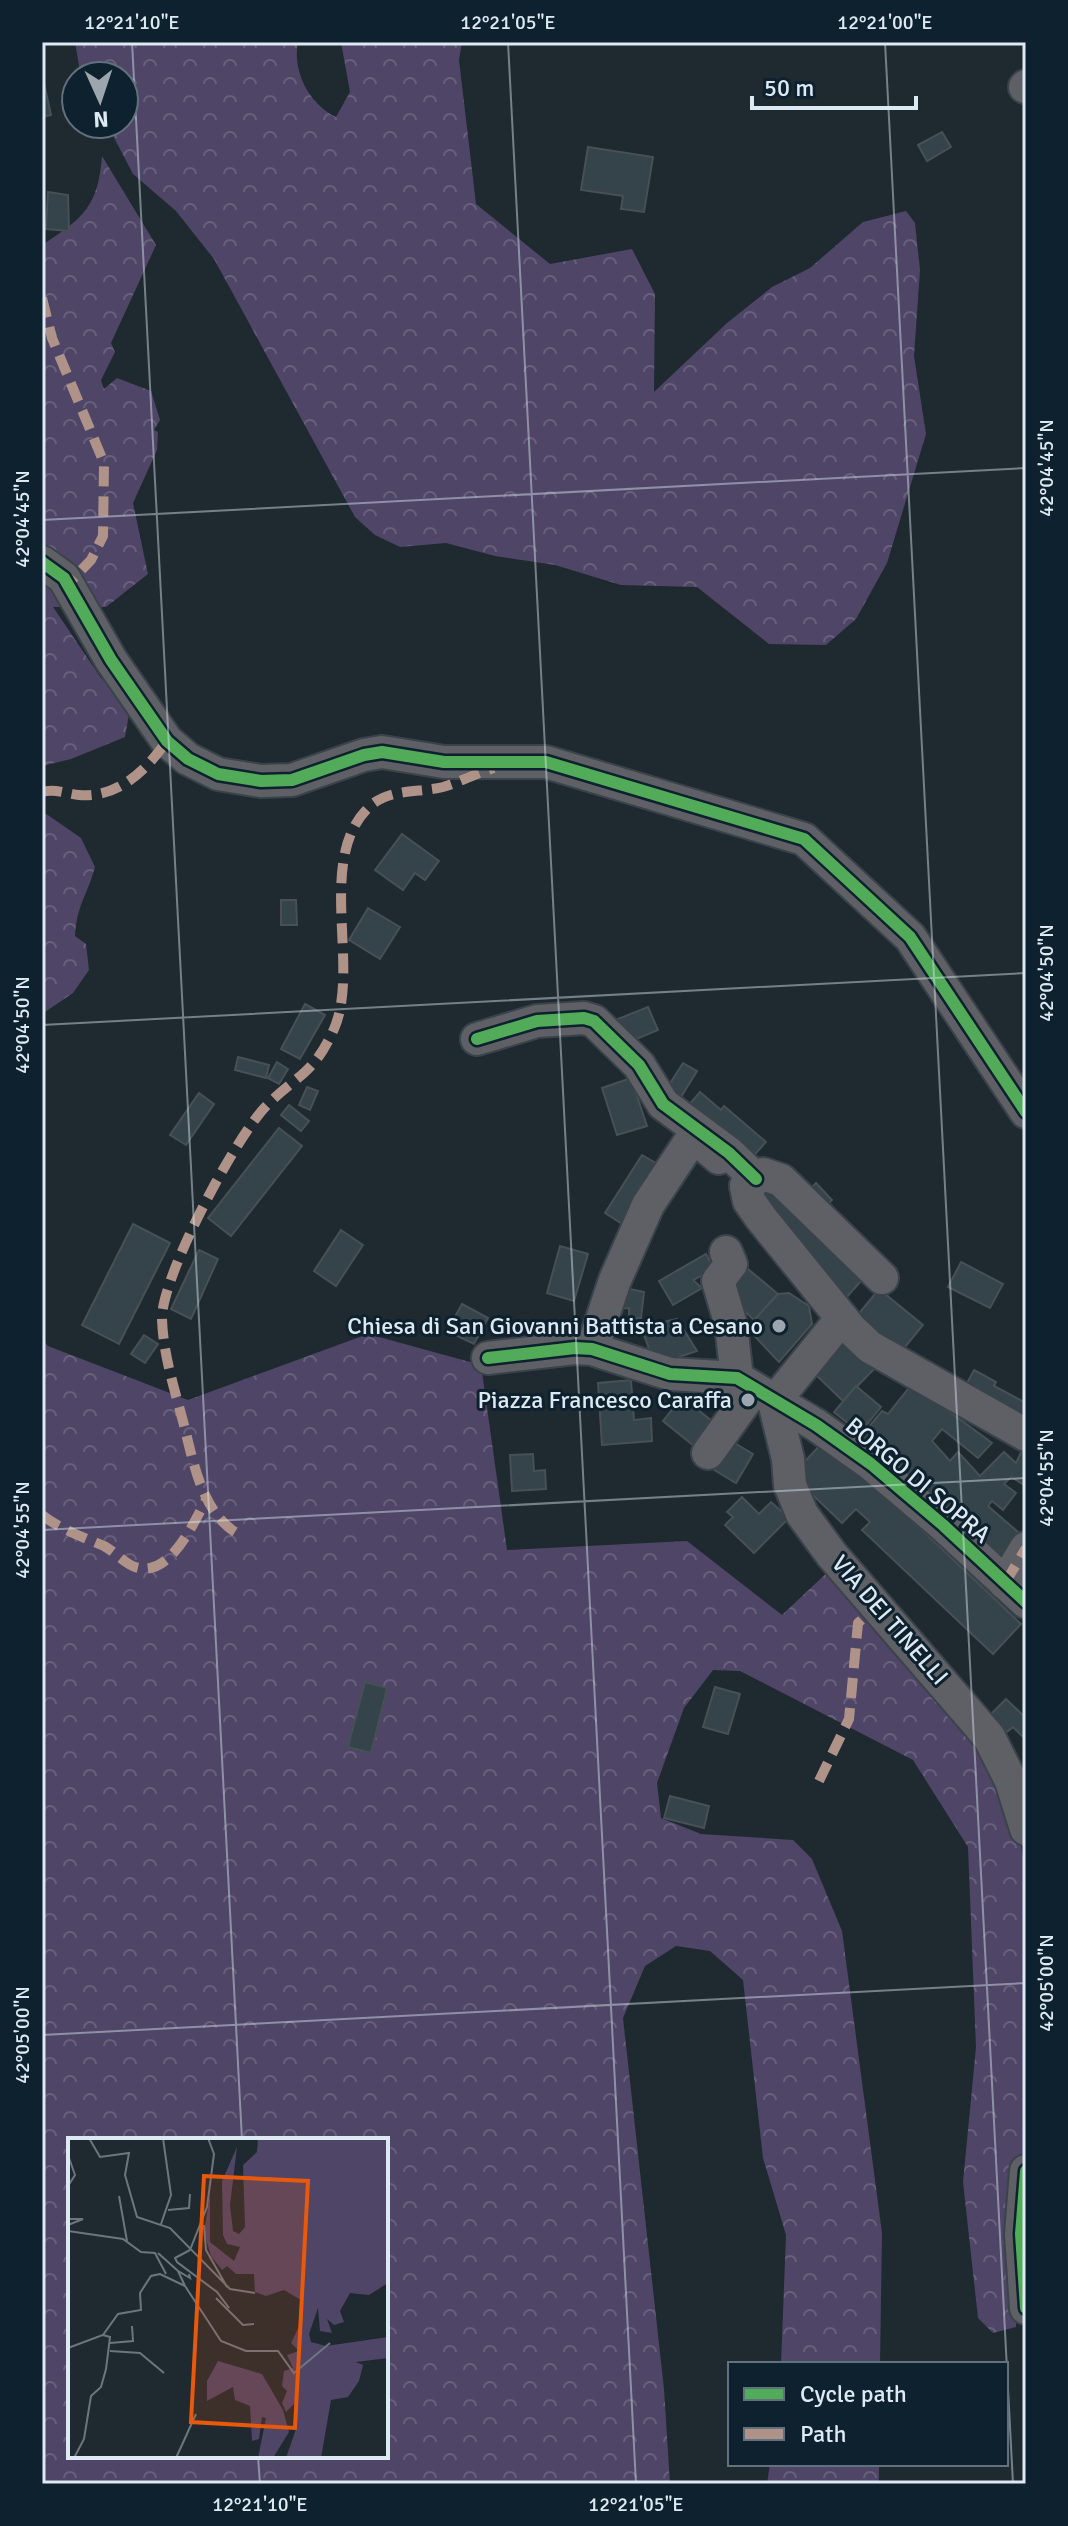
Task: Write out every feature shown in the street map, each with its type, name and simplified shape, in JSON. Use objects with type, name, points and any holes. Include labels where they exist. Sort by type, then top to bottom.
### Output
[{"type":"street","points":[[42,562],[64,578],[111,660],[167,741],[210,771],[261,781],[299,779],[364,755],[382,752],[444,762],[546,762],[797,835],[826,857],[910,937],[1026,1112]]},
{"type":"street","points":[[477,1039],[537,1021],[584,1018],[594,1021],[639,1065],[663,1104],[729,1153],[751,1183],[752,1205],[842,1318],[870,1347],[1026,1435]]},
{"type":"street","points":[[592,1349],[615,1280],[648,1205],[689,1143],[694,1140],[704,1144],[751,1183]]},
{"type":"street","points":[[751,1183],[769,1173],[781,1180],[882,1278]]},
{"type":"street","name":"VIA DEI TINELLI","points":[[726,1252],[731,1264],[718,1281],[731,1325],[802,1514],[832,1555],[989,1737],[1011,1781],[1026,1829]]},
{"type":"street","points":[[708,1453],[755,1390],[842,1318]]},
{"type":"street","points":[[488,1358],[547,1349],[592,1349],[670,1374],[755,1390]]},
{"type":"street","name":"BORGO DI SOPRA","points":[[755,1390],[816,1425],[871,1464],[1016,1593]]},
{"type":"street","points":[[1016,1593],[1026,1548]]},
{"type":"street","points":[[1026,2171],[1021,2223],[1026,2308]]},
{"type":"green space","points":[[75,42],[298,42],[298,64],[305,86],[318,104],[336,117],[350,92],[341,42],[462,42],[459,60],[476,204],[550,264],[632,249],[655,294],[654,392],[727,323],[772,287],[810,268],[863,222],[906,211],[915,223],[920,270],[914,356],[926,434],[887,563],[856,619],[826,645],[769,644],[697,587],[621,585],[555,565],[495,556],[446,543],[400,547],[375,535],[355,517],[214,259],[176,211],[133,174],[115,140],[140,140],[140,60],[78,60]]},
{"type":"green space","points":[[102,156],[156,245],[111,343],[115,352],[101,380],[104,389],[117,378],[151,391],[160,420],[154,430],[158,432],[157,450],[133,503],[148,574],[106,607],[53,607],[101,678],[130,708],[125,737],[71,759],[42,766],[42,245],[69,227],[86,209],[97,187]]},
{"type":"green space","points":[[42,811],[81,838],[95,867],[80,908],[75,936],[86,944],[89,970],[73,993],[42,1014]]},
{"type":"green space","points":[[368,1334],[481,1365],[507,1550],[687,1541],[782,1615],[832,1568],[990,1755],[1020,1838],[1026,1879],[1026,2139],[1016,2186],[1016,2327],[993,2333],[978,2318],[963,2182],[976,2047],[968,1847],[913,1760],[740,1671],[713,1670],[684,1708],[657,1783],[661,1818],[701,1834],[793,1840],[812,1859],[842,1931],[882,2233],[880,2362],[781,2362],[786,2235],[763,2158],[743,1980],[710,1951],[676,1946],[645,1966],[623,2018],[664,2389],[670,2484],[42,2484],[42,1339],[48,1346],[188,1400]]},
{"type":"green space","points":[[770,2466],[879,2466],[879,2482],[767,2484]]},
{"type":"building","points":[[42,84],[51,115],[42,117]]},
{"type":"building","points":[[942,132],[951,147],[927,161],[918,145]]},
{"type":"building","points":[[588,147],[653,157],[644,212],[621,209],[623,196],[581,190]]},
{"type":"building","points":[[48,192],[68,195],[69,231],[46,229]]},
{"type":"building","points":[[402,834],[439,861],[425,880],[415,873],[403,890],[375,870]]},
{"type":"building","points":[[281,900],[296,900],[297,925],[281,925]]},
{"type":"building","points":[[368,908],[400,927],[380,959],[349,940]]},
{"type":"building","points":[[305,1004],[325,1015],[300,1059],[281,1049]]},
{"type":"building","points":[[648,1007],[658,1030],[622,1045],[613,1021]]},
{"type":"building","points":[[238,1057],[269,1065],[266,1078],[235,1070]]},
{"type":"building","points":[[277,1062],[288,1069],[279,1084],[268,1078]]},
{"type":"building","points":[[683,1063],[697,1071],[676,1105],[662,1096]]},
{"type":"building","points":[[631,1078],[647,1126],[617,1135],[602,1088]]},
{"type":"building","points":[[307,1087],[318,1091],[310,1110],[299,1105]]},
{"type":"building","points":[[700,1092],[721,1110],[724,1106],[766,1142],[745,1165],[683,1112]]},
{"type":"building","points":[[199,1093],[214,1104],[186,1145],[170,1135]]},
{"type":"building","points":[[289,1105],[309,1121],[301,1131],[281,1115]]},
{"type":"building","points":[[279,1128],[302,1146],[231,1236],[208,1218]]},
{"type":"building","points":[[642,1155],[661,1166],[624,1225],[605,1213]]},
{"type":"building","points":[[816,1183],[832,1200],[819,1213],[803,1196]]},
{"type":"building","points":[[768,1186],[861,1281],[838,1307],[752,1197]]},
{"type":"building","points":[[133,1224],[170,1243],[119,1344],[82,1325]]},
{"type":"building","points":[[341,1230],[363,1245],[336,1286],[314,1271]]},
{"type":"building","points":[[560,1246],[588,1254],[574,1301],[547,1293]]},
{"type":"building","points":[[199,1250],[218,1259],[191,1319],[171,1309]]},
{"type":"building","points":[[706,1254],[714,1269],[693,1280],[702,1288],[673,1305],[659,1281]]},
{"type":"building","points":[[961,1262],[1003,1284],[990,1308],[948,1287]]},
{"type":"building","points":[[748,1269],[778,1294],[754,1320],[725,1292]]},
{"type":"building","points":[[620,1287],[644,1292],[641,1318],[629,1319],[629,1308],[611,1309]]},
{"type":"building","points":[[879,1289],[923,1325],[896,1358],[852,1322]]},
{"type":"building","name":"Chiesa di San Giovanni Battista a Cesano","points":[[789,1293],[809,1306],[812,1324],[779,1362],[747,1328],[778,1294]]},
{"type":"building","points":[[462,1304],[488,1318],[474,1344],[447,1331]]},
{"type":"building","points":[[677,1319],[697,1351],[655,1365],[641,1327]]},
{"type":"building","points":[[144,1335],[158,1344],[145,1363],[131,1354]]},
{"type":"building","points":[[843,1340],[874,1369],[843,1401],[813,1372]]},
{"type":"building","points":[[974,1370],[996,1382],[994,1386],[1026,1403],[1026,1414],[1020,1426],[961,1394]]},
{"type":"building","points":[[631,1380],[634,1420],[651,1418],[652,1441],[602,1445],[598,1383]]},
{"type":"building","points":[[912,1384],[992,1443],[978,1458],[942,1429],[932,1441],[950,1461],[958,1452],[980,1476],[1004,1452],[1016,1463],[1022,1450],[1026,1452],[1026,1486],[1011,1477],[1004,1484],[1016,1493],[1003,1510],[992,1501],[988,1506],[1018,1532],[1001,1562],[858,1440],[882,1411],[888,1414]]},
{"type":"building","points":[[856,1386],[881,1407],[860,1433],[834,1412]]},
{"type":"building","points":[[682,1397],[718,1426],[699,1450],[663,1421]]},
{"type":"building","points":[[728,1439],[753,1454],[736,1483],[711,1468]]},
{"type":"building","points":[[826,1439],[1021,1624],[993,1654],[862,1530],[870,1522],[856,1509],[842,1523],[792,1475]]},
{"type":"building","points":[[533,1454],[534,1471],[545,1470],[546,1489],[512,1491],[510,1455]]},
{"type":"building","points":[[742,1497],[759,1514],[771,1502],[789,1518],[754,1553],[725,1525],[733,1517],[727,1512]]},
{"type":"building","points":[[365,1682],[387,1688],[371,1753],[348,1747]]},
{"type":"building","points":[[715,1687],[740,1694],[728,1734],[703,1727]]},
{"type":"building","points":[[1006,1699],[1026,1718],[1023,1737],[1013,1727],[1007,1732],[990,1715]]},
{"type":"building","points":[[670,1796],[709,1806],[704,1828],[664,1818]]},
{"type":"marked path","points":[[42,298],[52,338],[104,463],[103,536],[91,560],[68,584]]},
{"type":"marked path","points":[[42,792],[79,795],[107,792],[140,772],[167,741]]},
{"type":"marked path","points":[[235,1532],[214,1511],[200,1484],[170,1372],[162,1319],[174,1272],[202,1208],[237,1146],[267,1105],[312,1065],[334,1029],[341,1004],[343,975],[341,884],[353,829],[369,807],[386,797],[443,787],[494,768]]},
{"type":"marked path","points":[[42,1515],[64,1529],[104,1546],[131,1565],[148,1568],[170,1557],[188,1534],[207,1498]]},
{"type":"marked path","points":[[1005,1583],[1026,1548]]},
{"type":"marked path","points":[[819,1781],[849,1719],[858,1623],[877,1606]]},
{"type":"cycle path","points":[[42,562],[64,578],[111,660],[167,741],[188,759],[218,774],[261,781],[292,780],[364,755],[382,752],[444,762],[546,762],[804,839],[910,937],[1026,1112]]},
{"type":"cycle path","points":[[477,1039],[537,1021],[584,1018],[594,1021],[639,1065],[663,1104],[729,1153],[756,1179]]},
{"type":"cycle path","points":[[488,1358],[575,1348],[592,1349],[670,1374],[737,1378],[816,1425],[871,1464],[1026,1602]]},
{"type":"cycle path","points":[[1026,2171],[1021,2234],[1026,2308]]},
{"type":"place","name":"Chiesa di San Giovanni Battista a Cesano","points":[[779,1326]]},
{"type":"place","name":"Piazza Francesco Caraffa","points":[[748,1400]]}]
